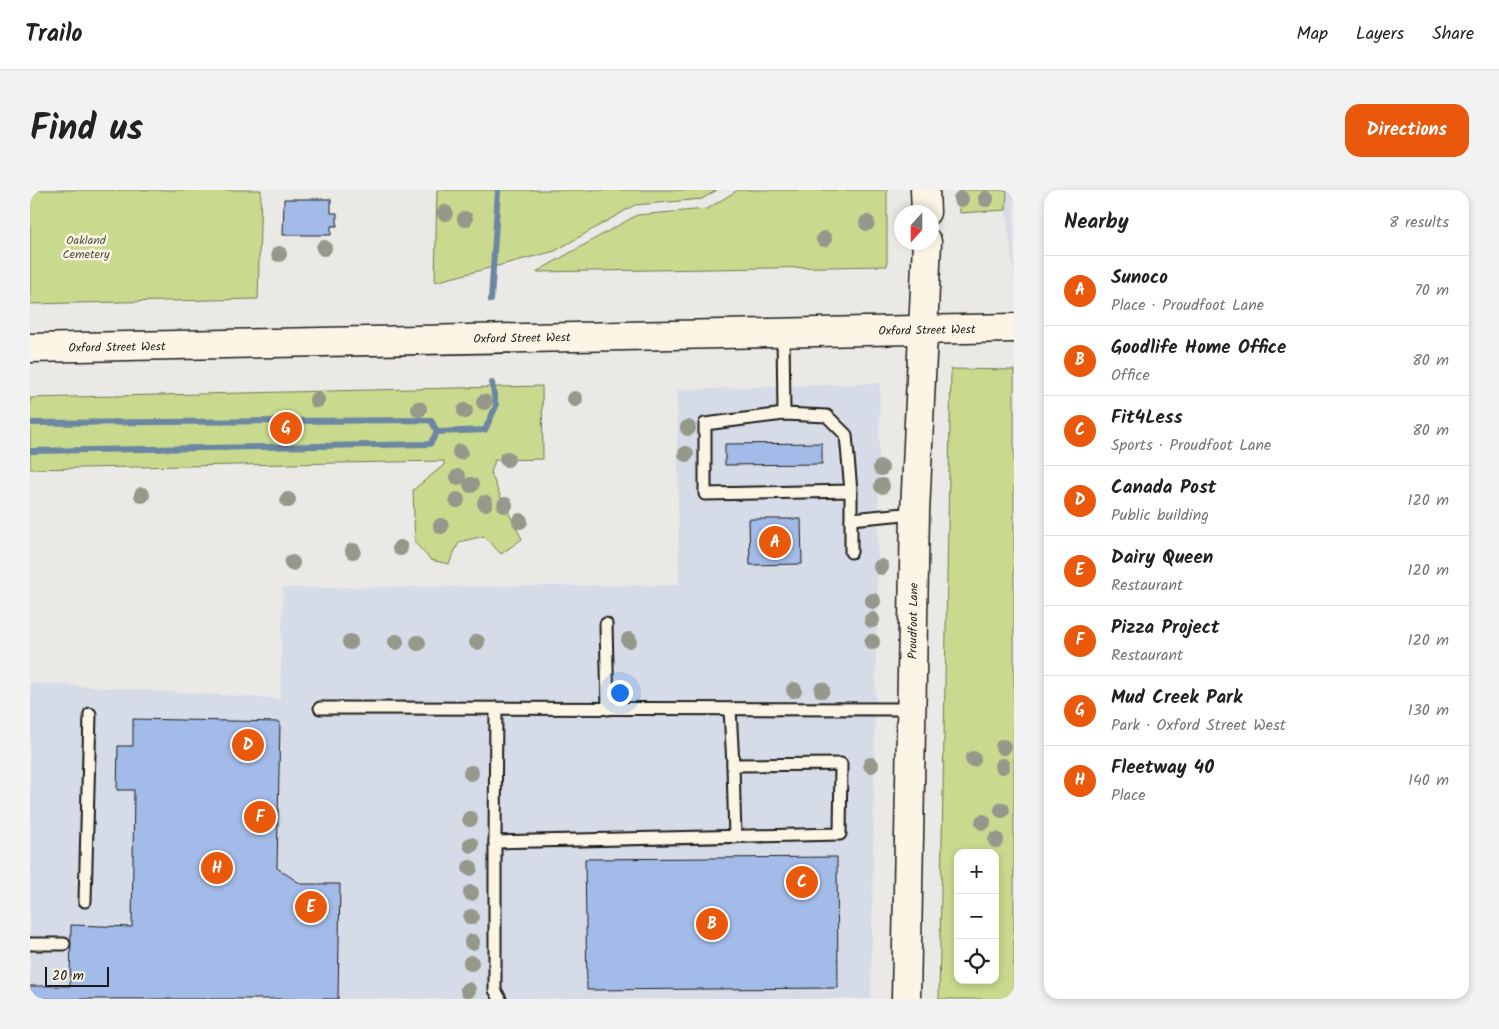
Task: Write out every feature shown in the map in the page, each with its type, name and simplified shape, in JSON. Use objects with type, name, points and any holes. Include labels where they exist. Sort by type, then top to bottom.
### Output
[{"type":"main road","points":[[926,190],[926,205]]},
{"type":"main road","name":"Proudfoot Lane","points":[[906,999],[915,513],[927,250]]},
{"type":"main road","name":"Oxford Street West","points":[[30,348],[1014,328]]},
{"type":"lane","points":[[783,333],[784,414]]},
{"type":"lane","points":[[850,552],[851,491],[846,435],[827,416],[784,414],[705,424],[705,494],[851,491]]},
{"type":"lane","points":[[851,519],[915,513]]},
{"type":"lane","points":[[606,624],[608,709]]},
{"type":"lane","points":[[320,708],[911,709]]},
{"type":"lane","points":[[496,708],[495,990],[500,999]]},
{"type":"lane","points":[[730,709],[735,837]]},
{"type":"lane","points":[[85,900],[90,714]]},
{"type":"lane","points":[[495,842],[840,834],[841,764],[733,765]]},
{"type":"lane","points":[[30,944],[64,944]]},
{"type":"shaded area","points":[[1007,190],[1014,190],[1014,277],[1006,210]]},
{"type":"shaded area","points":[[880,383],[871,999],[30,999],[30,683],[280,699],[283,588],[679,585],[677,390]]},
{"type":"green space","name":"Oakland Cemetery","points":[[30,190],[261,190],[258,299],[30,304]]},
{"type":"green space","points":[[437,190],[717,190],[702,199],[635,205],[555,251],[435,282]]},
{"type":"green space","points":[[738,190],[887,190],[887,266],[536,272],[637,215],[707,209]]},
{"type":"green space","points":[[959,190],[1007,190],[1006,210],[960,213]]},
{"type":"green space","points":[[951,369],[1014,370],[1014,999],[939,999]]},
{"type":"green space","points":[[542,386],[543,459],[495,460],[491,473],[501,498],[522,539],[501,554],[484,536],[459,542],[449,564],[431,560],[415,543],[413,490],[444,465],[444,461],[30,469],[30,398]]},
{"type":"building","points":[[284,199],[331,199],[331,213],[337,213],[337,226],[331,226],[331,235],[283,235]]},
{"type":"building","points":[[822,443],[822,464],[725,465],[725,444]]},
{"type":"building","points":[[749,519],[801,519],[802,564],[750,565]]},
{"type":"building","points":[[133,719],[280,722],[277,868],[301,884],[340,884],[338,999],[30,999],[30,986],[70,986],[71,925],[132,927],[134,790],[117,790],[118,746],[133,746]]},
{"type":"building","points":[[837,857],[838,988],[587,990],[585,859]]},
{"type":"waterway","points":[[491,300],[498,190]]},
{"type":"waterway","points":[[437,432],[485,430],[496,406],[492,383]]},
{"type":"waterway","points":[[30,423],[431,420],[437,432]]},
{"type":"waterway","points":[[30,451],[430,444],[437,432]]},
{"type":"place","name":"Mud Creek Park","points":[[286,428]]},
{"type":"place","name":"Sunoco","points":[[775,542]]},
{"type":"place","name":"Canada Post","points":[[248,745]]},
{"type":"place","name":"Pizza Project","points":[[260,817]]},
{"type":"place","name":"Fleetway 40","points":[[217,868]]},
{"type":"place","name":"Fit4Less","points":[[802,882]]},
{"type":"place","name":"Dairy Queen","points":[[311,907]]},
{"type":"place","name":"Goodlife Home Office","points":[[712,924]]}]
